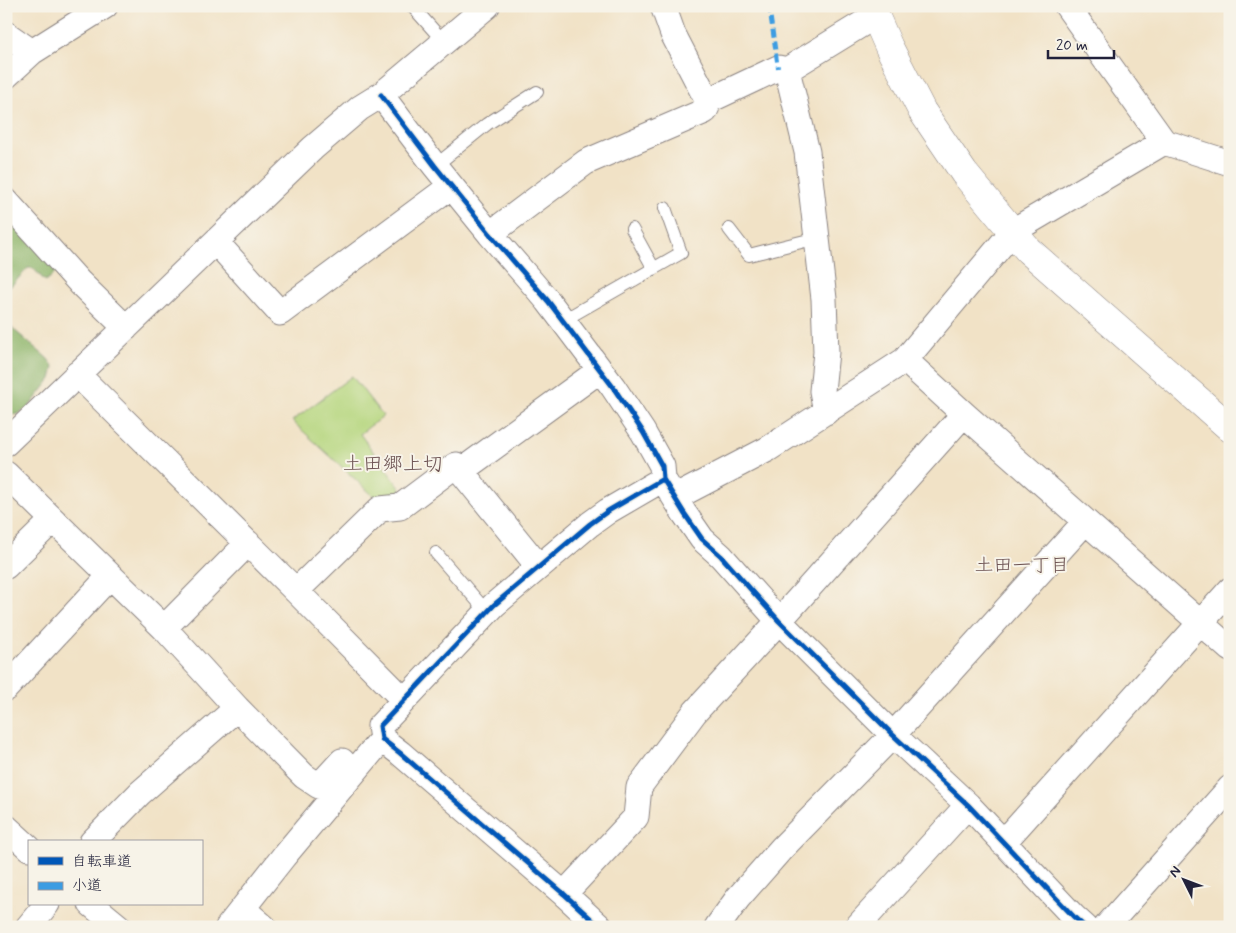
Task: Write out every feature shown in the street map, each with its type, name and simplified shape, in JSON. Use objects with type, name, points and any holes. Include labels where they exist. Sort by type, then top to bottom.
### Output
[{"type":"street","points":[[6,76],[32,52],[105,6]]},
{"type":"street","points":[[9,435],[126,328],[314,148],[360,108],[381,95],[487,6]]},
{"type":"street","points":[[663,6],[673,34],[704,94],[710,100]]},
{"type":"street","points":[[1067,6],[1164,142],[1230,163]]},
{"type":"street","points":[[490,234],[586,162],[705,112],[710,100],[778,68],[787,70],[873,11],[922,111],[964,173],[1028,250],[1230,428]]},
{"type":"street","points":[[6,34],[32,52]]},
{"type":"street","points":[[787,70],[807,152],[824,299],[826,352],[822,391],[826,412]]},
{"type":"street","points":[[381,95],[451,186],[548,302],[600,370],[643,432],[662,466],[669,488],[702,539],[722,556],[779,621],[893,735],[968,805],[1074,923]]},
{"type":"street","points":[[264,927],[236,918],[404,700],[487,612],[590,524],[608,511],[768,449],[905,360],[1013,231],[1164,142]]},
{"type":"street","points":[[216,242],[280,313],[451,186]]},
{"type":"street","points":[[6,201],[80,283],[126,328]]},
{"type":"street","points":[[905,360],[1230,649]]},
{"type":"street","points":[[461,471],[600,370]]},
{"type":"street","points":[[77,374],[404,700]]},
{"type":"street","points":[[564,894],[636,816],[639,787],[695,712],[964,414]]},
{"type":"street","points":[[296,591],[380,509],[400,507],[456,465],[540,567]]},
{"type":"street","points":[[6,474],[164,628],[304,776],[319,786],[374,726],[400,753],[600,927]]},
{"type":"street","points":[[6,566],[53,520]]},
{"type":"street","points":[[717,927],[738,898],[782,848],[893,735],[1085,522]]},
{"type":"street","points":[[164,628],[248,543]]},
{"type":"street","points":[[6,688],[110,576]]},
{"type":"street","points":[[1003,843],[1230,590]]},
{"type":"street","points":[[94,840],[140,793],[238,708]]},
{"type":"street","points":[[1106,927],[1230,788]]},
{"type":"street","points":[[857,927],[968,805]]},
{"type":"street","points":[[6,827],[28,847]]},
{"type":"street","points":[[28,927],[45,906]]},
{"type":"street","points":[[93,906],[119,927]]},
{"type":"lane","points":[[412,6],[444,42]]},
{"type":"lane","points":[[436,166],[488,124],[537,92]]},
{"type":"lane","points":[[562,321],[681,254],[665,208]]},
{"type":"lane","points":[[728,229],[749,256],[817,238]]},
{"type":"lane","points":[[632,230],[654,269]]},
{"type":"lane","points":[[436,554],[487,612]]},
{"type":"green space","points":[[6,212],[58,269],[45,281],[33,268],[28,268],[6,289]]},
{"type":"green space","points":[[6,323],[47,358],[54,367],[51,379],[28,408],[18,414],[6,416]]},
{"type":"green space","points":[[352,376],[383,416],[360,434],[406,496],[381,503],[292,421]]},
{"type":"marked path","points":[[769,6],[778,68]]},
{"type":"cycle path","points":[[381,95],[490,234],[548,301],[613,387],[643,432],[662,466],[663,479],[702,539],[721,556],[779,621],[893,735],[968,805],[1085,927]]},
{"type":"cycle path","points":[[600,927],[382,739],[380,726],[494,605],[590,524],[608,511],[663,479]]},
{"type":"district","name":"土田郷上切","points":[[393,463]]},
{"type":"district","name":"土田一丁目","points":[[1022,564]]}]
